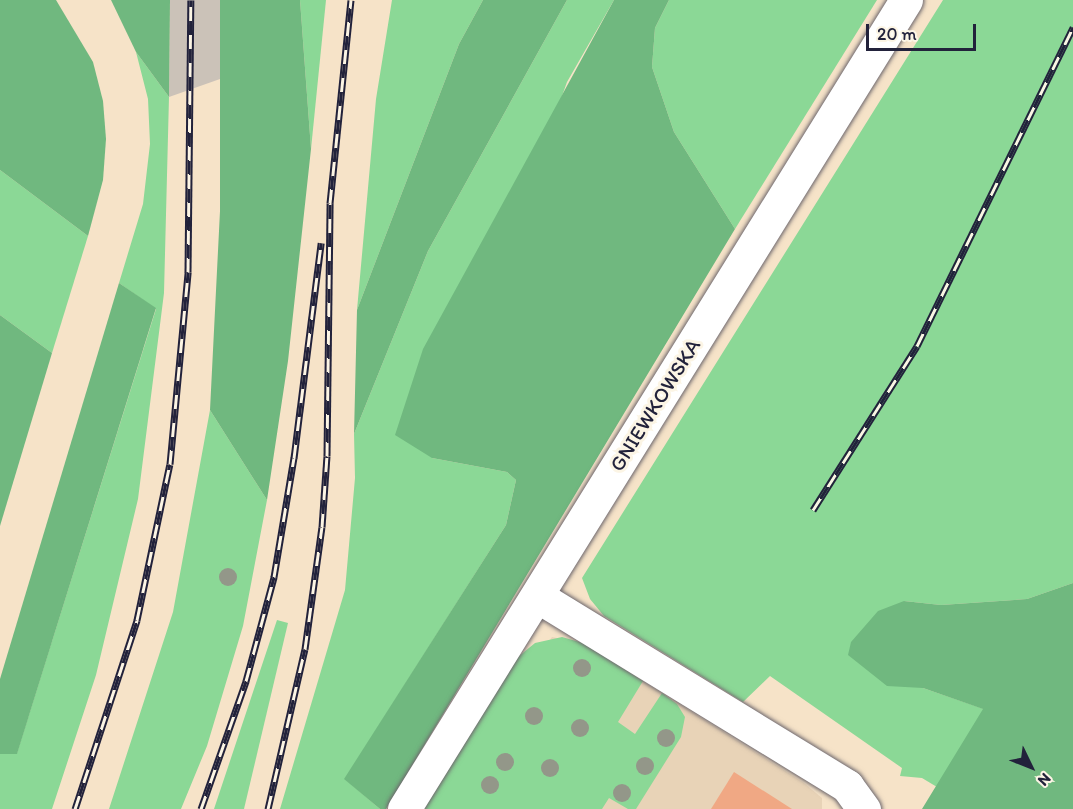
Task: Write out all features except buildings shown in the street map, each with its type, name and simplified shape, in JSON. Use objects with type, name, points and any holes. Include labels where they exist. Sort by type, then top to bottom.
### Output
[{"type":"street","name":"GNIEWKOWSKA","points":[[404,809],[906,0]]},
{"type":"street","points":[[537,596],[847,786],[864,809]]},
{"type":"shaded area","points":[[170,0],[220,0],[220,79],[169,97]]},
{"type":"shaded area","points":[[552,637],[583,643],[804,783],[822,798],[822,809],[434,809]]},
{"type":"green space","points":[[0,0],[56,0],[93,62],[103,101],[106,139],[103,180],[88,236],[0,170]]},
{"type":"green space","points":[[111,0],[170,0],[169,97],[136,52]]},
{"type":"green space","points":[[220,0],[300,0],[311,149],[288,361],[267,500],[210,410],[220,211]]},
{"type":"green space","points":[[300,0],[326,0],[311,149]]},
{"type":"green space","points":[[392,0],[483,0],[459,44],[357,310],[376,99]]},
{"type":"green space","points":[[483,0],[567,0],[428,251],[354,434],[357,310],[459,44]]},
{"type":"green space","points":[[567,0],[614,0],[567,82],[432,458],[507,472],[516,480],[506,525],[345,779],[380,809],[280,809],[345,590],[355,478],[354,434],[428,251]]},
{"type":"green space","points":[[614,0],[669,0],[655,28],[652,67],[674,132],[735,229],[386,809],[380,809],[344,779],[506,525],[516,480],[507,472],[432,458],[395,435],[423,349]]},
{"type":"green space","points":[[669,0],[877,0],[735,229],[674,132],[652,67],[655,28]]},
{"type":"green space","points":[[943,0],[1073,0],[1073,583],[1027,599],[941,605],[904,601],[923,688],[984,709],[937,787],[922,778],[900,776],[902,768],[770,676],[743,702],[604,616],[590,599],[582,578]]},
{"type":"green space","points":[[136,52],[169,97],[164,293],[138,499],[96,675],[52,809],[0,809],[0,754],[17,753],[156,309],[119,283],[143,204],[150,144],[148,99]]},
{"type":"green space","points":[[0,170],[88,236],[52,353],[0,315]]},
{"type":"green space","points":[[119,283],[156,308],[17,754],[0,754],[0,679]]},
{"type":"green space","points":[[0,315],[52,353],[0,526]]},
{"type":"green space","points":[[210,410],[267,500],[243,626],[207,746],[181,809],[109,809],[173,612]]},
{"type":"green space","points":[[1073,583],[1073,809],[922,809],[983,709],[923,688],[887,686],[848,655],[851,642],[878,611],[904,601],[941,605],[1027,599]]},
{"type":"green space","points":[[277,620],[288,623],[244,809],[214,809]]},
{"type":"green space","points":[[562,637],[583,643],[643,681],[618,722],[635,734],[662,693],[677,704],[685,717],[681,737],[636,809],[628,809],[609,798],[602,809],[424,809],[518,657],[535,643]]},
{"type":"railway","points":[[75,809],[137,620],[170,464],[188,272],[191,0]]},
{"type":"railway","points":[[268,809],[305,649],[322,527],[327,456],[330,203],[351,0]]},
{"type":"railway","points":[[813,510],[917,346],[1073,27]]},
{"type":"railway","points":[[201,809],[246,681],[274,577],[294,458],[321,243]]}]
